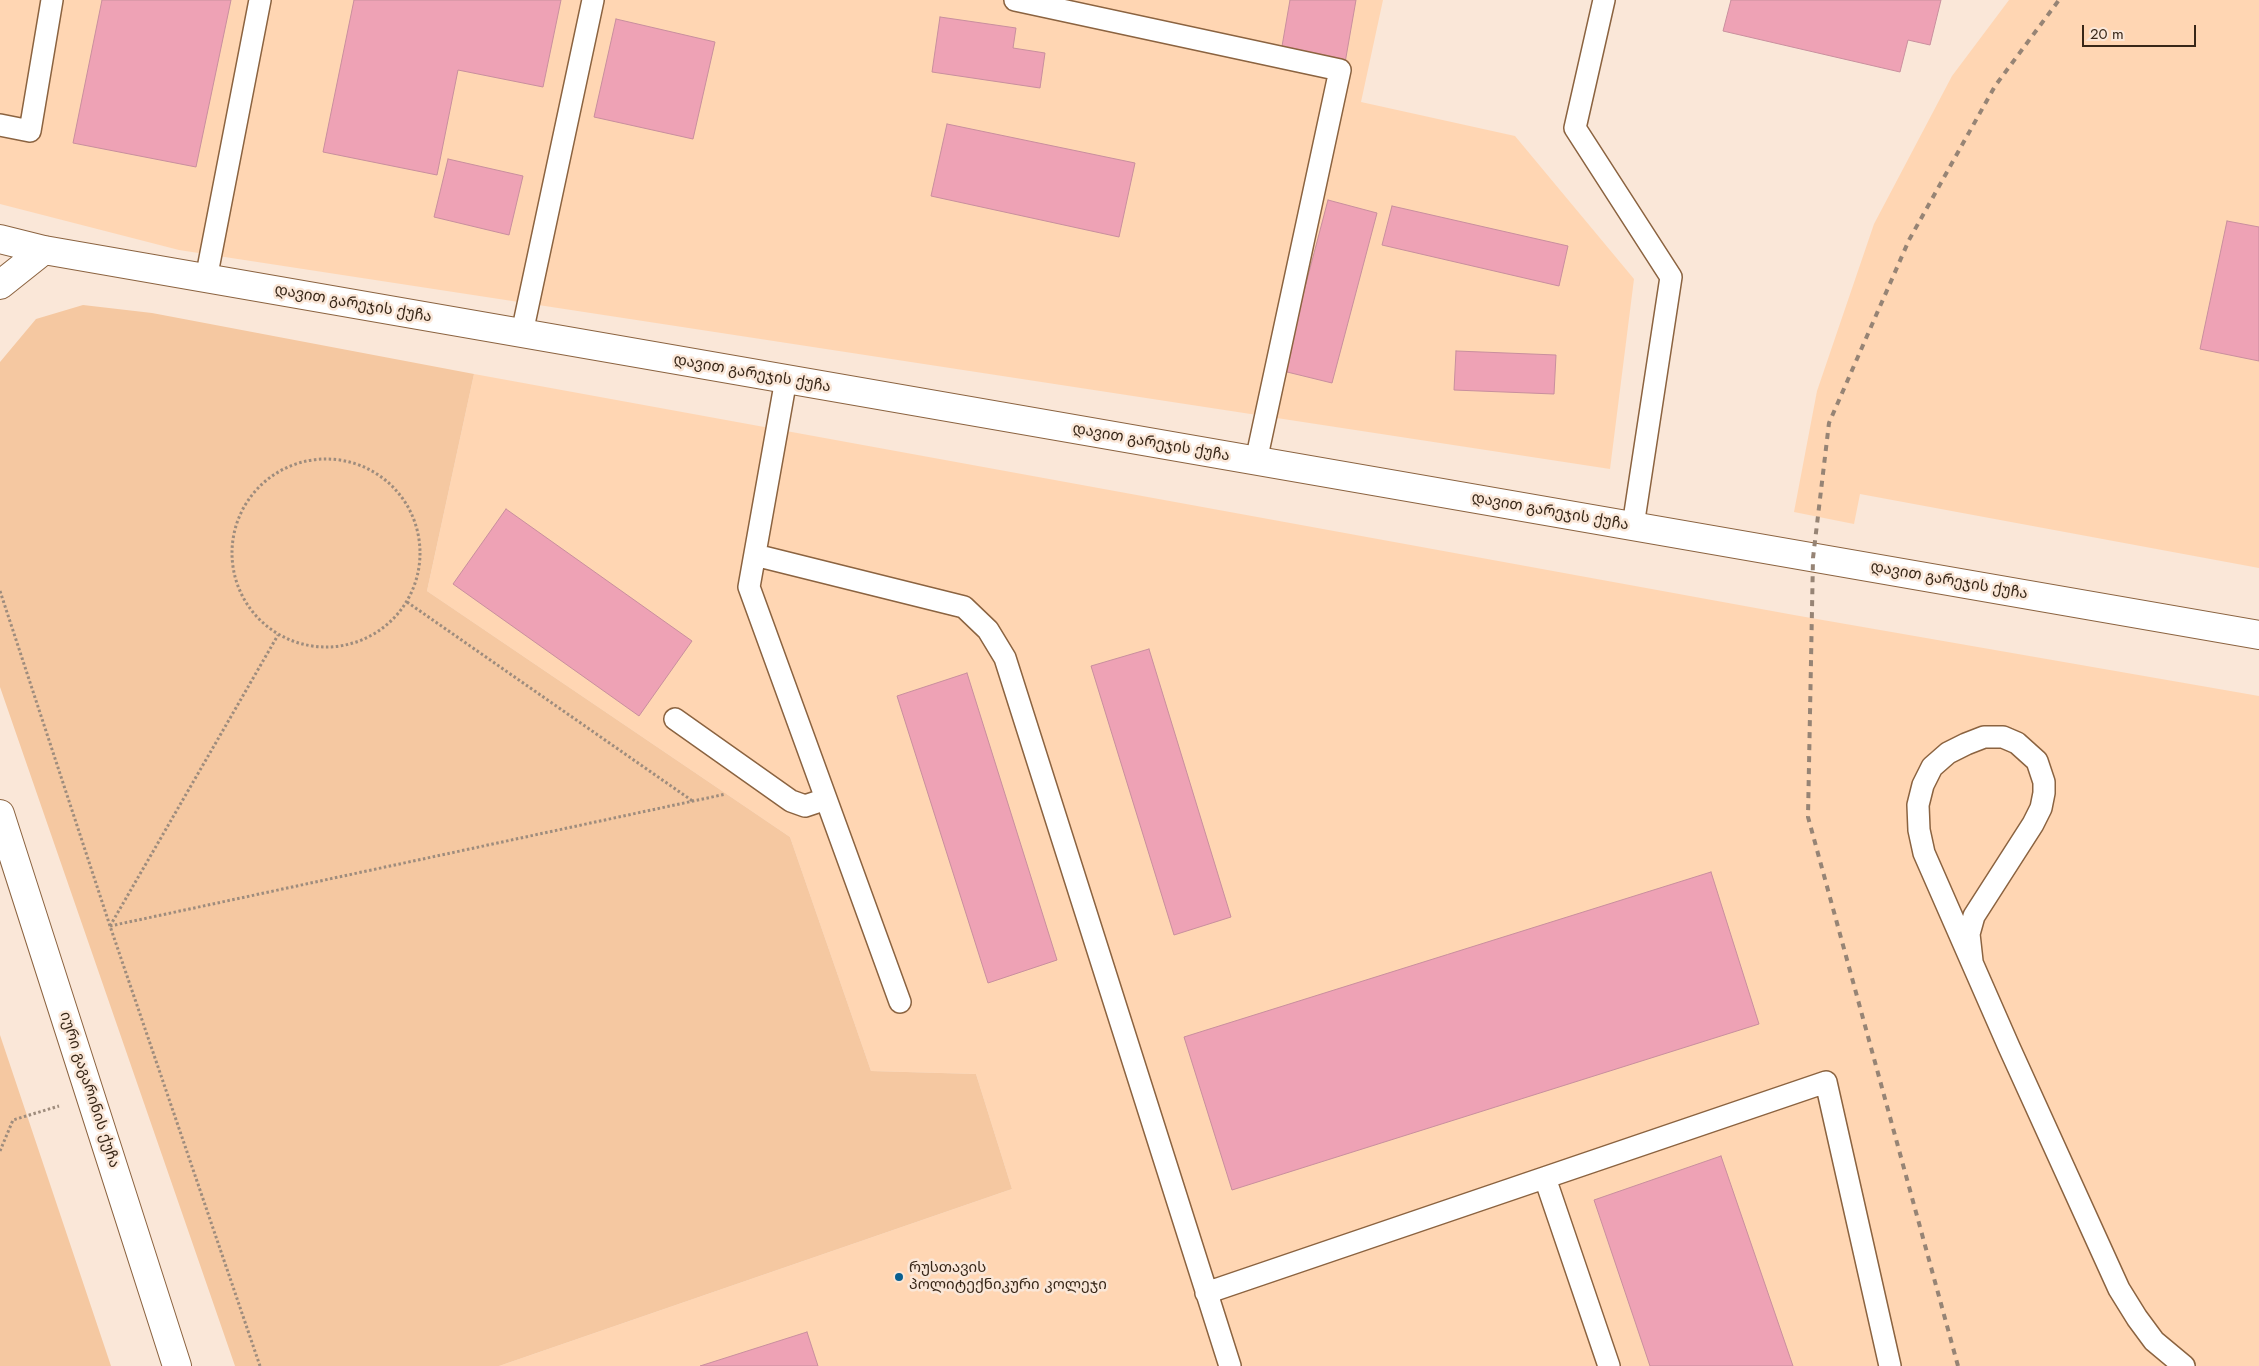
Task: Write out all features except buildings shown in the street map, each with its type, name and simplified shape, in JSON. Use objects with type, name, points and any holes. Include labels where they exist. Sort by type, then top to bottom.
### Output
[{"type":"street","name":"დავით გარეჯის ქუჩა","points":[[0,239],[44,250],[206,279],[2259,635]]},
{"type":"street","points":[[0,285],[44,250]]},
{"type":"street","name":"იური გაგარინის ქუჩა","points":[[0,814],[177,1366]]},
{"type":"lane","points":[[0,125],[30,131],[52,0]]},
{"type":"lane","points":[[206,279],[260,0]]},
{"type":"lane","points":[[522,333],[593,0]]},
{"type":"lane","points":[[1015,0],[1340,70],[1256,461]]},
{"type":"lane","points":[[1604,0],[1575,128],[1671,277],[1633,526]]},
{"type":"lane","points":[[786,380],[748,587],[900,1002]]},
{"type":"lane","points":[[755,555],[964,607],[988,630],[1005,658],[1230,1366]]},
{"type":"lane","points":[[675,720],[791,801],[805,806],[826,799]]},
{"type":"lane","points":[[1972,961],[1969,934],[1974,916],[2033,824],[2041,808],[2044,793],[2044,782],[2037,761],[2017,743],[2003,738],[1984,737],[1948,753],[1932,767],[1923,785],[1918,805],[1919,830],[1924,853],[1972,961],[2119,1290],[2154,1341],[2184,1366]]},
{"type":"lane","points":[[1206,1293],[1826,1082],[1890,1366]]},
{"type":"lane","points":[[1545,1178],[1609,1366]]},
{"type":"path","points":[[334,459],[365,467],[391,484],[410,510],[419,540],[418,572],[407,602],[388,624],[363,640],[334,648],[305,646],[278,635],[254,615],[237,587],[231,556],[236,525],[250,497],[273,474],[302,461],[334,459]]},
{"type":"path","points":[[0,592],[110,926],[260,1366]]},
{"type":"path","points":[[407,602],[694,802]]},
{"type":"path","points":[[110,926],[278,635]]},
{"type":"path","points":[[110,926],[694,802],[765,783]]},
{"type":"path","points":[[0,1151],[13,1120],[90,1096]]},
{"type":"shaded area","points":[[0,0],[1383,0],[1361,102],[1515,136],[1634,279],[1610,469],[179,250],[0,204]]},
{"type":"shaded area","points":[[2009,0],[2259,0],[2259,568],[1860,494],[1854,524],[1794,512],[1817,391],[1874,224],[1952,76]]},
{"type":"shaded area","points":[[83,305],[152,313],[474,374],[427,591],[790,837],[871,1071],[976,1074],[1012,1189],[499,1366],[235,1366],[0,687],[0,362],[36,319]]},
{"type":"shaded area","points":[[474,374],[1794,615],[2259,696],[2259,1366],[499,1366],[1012,1189],[976,1074],[871,1071],[790,837],[427,591]]},
{"type":"shaded area","points":[[0,1035],[111,1366],[0,1366]]},
{"type":"railway","points":[[1958,1366],[1808,817],[1813,558],[1829,423],[1909,240],[1995,86],[2059,0]]},
{"type":"place","name":"რუსთავის პოლიტექნიკური კოლეჯი","points":[[899,1277]]}]
